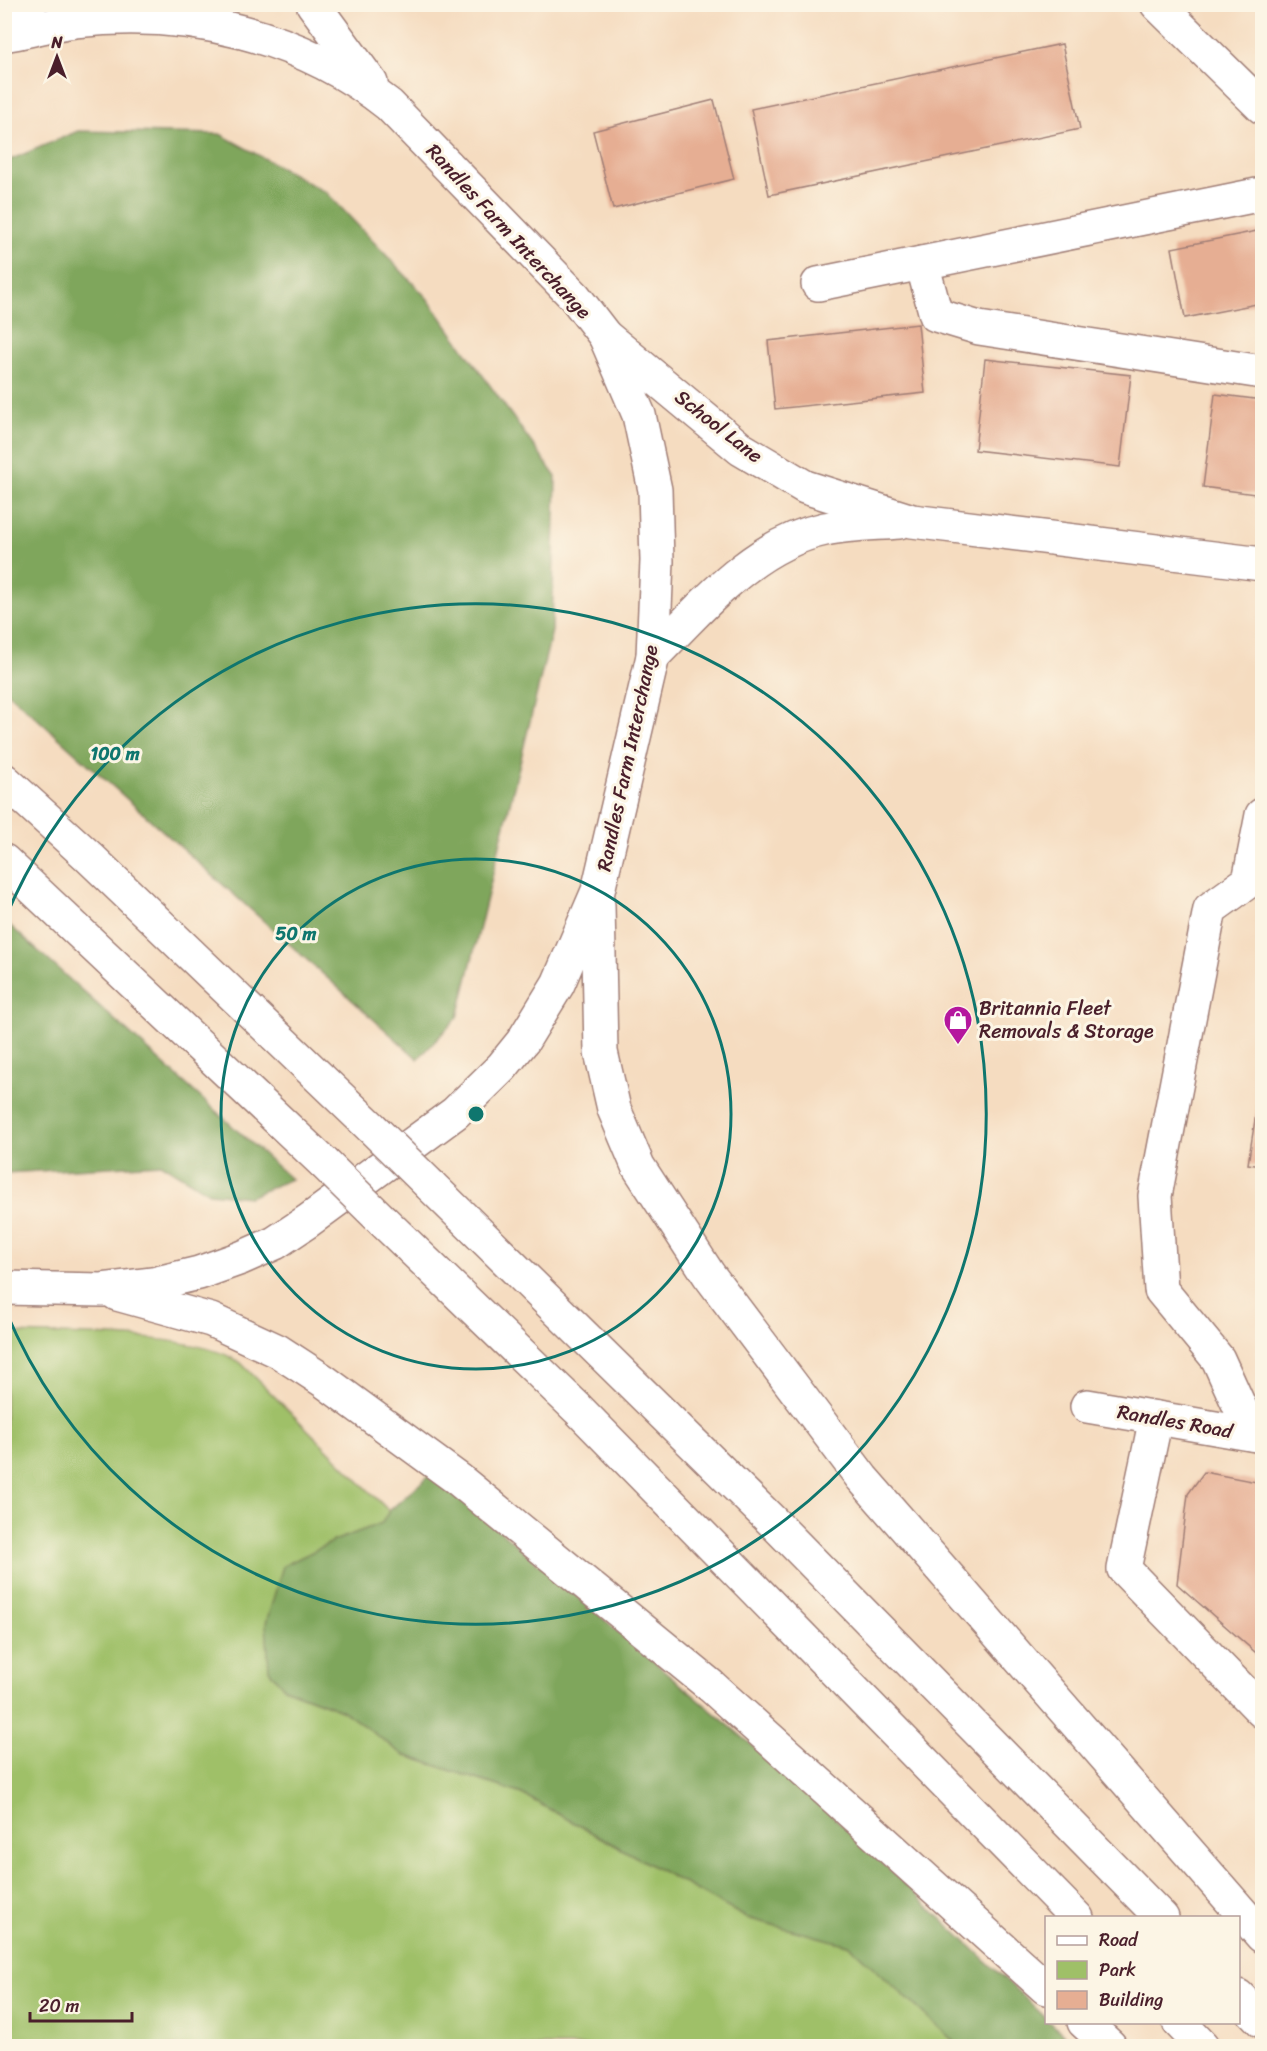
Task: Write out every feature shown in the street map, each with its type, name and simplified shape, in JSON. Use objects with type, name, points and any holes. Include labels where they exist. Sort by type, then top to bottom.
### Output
[{"type":"main road","points":[[4,26],[30,4]]},
{"type":"main road","points":[[313,4],[332,34],[389,105]]},
{"type":"main road","points":[[1157,4],[1263,107]]},
{"type":"main road","name":"Randles Farm Interchange","points":[[4,35],[76,21],[140,18],[235,28],[269,38],[314,58],[365,87],[389,105],[575,297],[605,336],[639,415],[655,490],[657,561],[652,657],[598,891],[558,984],[542,1013],[502,1067],[455,1113],[275,1243],[199,1273],[153,1284],[102,1290],[4,1288]]},
{"type":"main road","points":[[818,284],[1263,194]]},
{"type":"main road","points":[[922,263],[936,315],[979,328],[1263,372]]},
{"type":"main road","name":"School Lane","points":[[605,336],[741,449],[805,487],[912,521],[1263,564]]},
{"type":"main road","name":"School Lane","points":[[652,657],[726,582],[777,547],[824,529],[912,521]]},
{"type":"main road","points":[[4,780],[372,1128],[782,1532],[1161,1916]]},
{"type":"main road","points":[[1257,1435],[1218,1359],[1161,1290],[1155,1196],[1210,909],[1249,881],[1263,815]]},
{"type":"main road","points":[[4,861],[324,1163],[594,1425],[1076,1916]]},
{"type":"main road","points":[[598,891],[601,1052],[614,1109],[638,1166],[709,1275],[862,1478],[1263,1936]]},
{"type":"main road","points":[[102,1290],[211,1320],[278,1351],[324,1381],[458,1479],[711,1686],[1045,1987]]},
{"type":"main road","name":"Randles Road","points":[[1088,1406],[1257,1435]]},
{"type":"main road","points":[[1156,1418],[1124,1569],[1263,1712]]},
{"type":"main road","points":[[1240,1997],[1263,2021]]},
{"type":"main road","points":[[1086,2024],[1110,2046]]},
{"type":"main road","points":[[1181,2024],[1202,2046]]},
{"type":"green space","points":[[78,131],[220,134],[327,193],[427,298],[556,477],[552,631],[458,1017],[418,1059],[5,690],[5,162]]},
{"type":"green space","points":[[5,921],[291,1179],[249,1197],[209,1193],[162,1164],[5,1173]]},
{"type":"green space","points":[[5,1333],[93,1335],[162,1340],[193,1345],[220,1353],[241,1363],[389,1511],[383,1523],[334,1541],[284,1688],[342,1710],[404,1755],[522,1794],[747,1918],[849,1945],[959,2046],[5,2046]]},
{"type":"green space","points":[[432,1473],[813,1797],[1045,2017],[1045,2024],[1052,2024],[1076,2046],[959,2046],[849,1945],[747,1918],[522,1794],[404,1755],[342,1710],[284,1688],[269,1670],[266,1623],[283,1566],[334,1541],[382,1523],[389,1511]]},
{"type":"building","points":[[1062,44],[1080,129],[769,195],[751,109]]},
{"type":"building","points":[[714,100],[734,179],[613,209],[593,131]]},
{"type":"building","points":[[1262,230],[1262,303],[1185,318],[1172,248]]},
{"type":"building","points":[[918,324],[925,393],[775,409],[768,341]]},
{"type":"building","points":[[985,359],[1131,375],[1120,467],[975,450]]},
{"type":"building","points":[[1215,394],[1262,400],[1262,495],[1203,487]]},
{"type":"building","points":[[1262,1082],[1262,1166],[1248,1164]]},
{"type":"building","points":[[1204,1472],[1262,1483],[1262,1658],[1177,1584],[1188,1494]]},
{"type":"place","name":"Britannia Fleet Removals & Storage","points":[[958,1046]]}]
